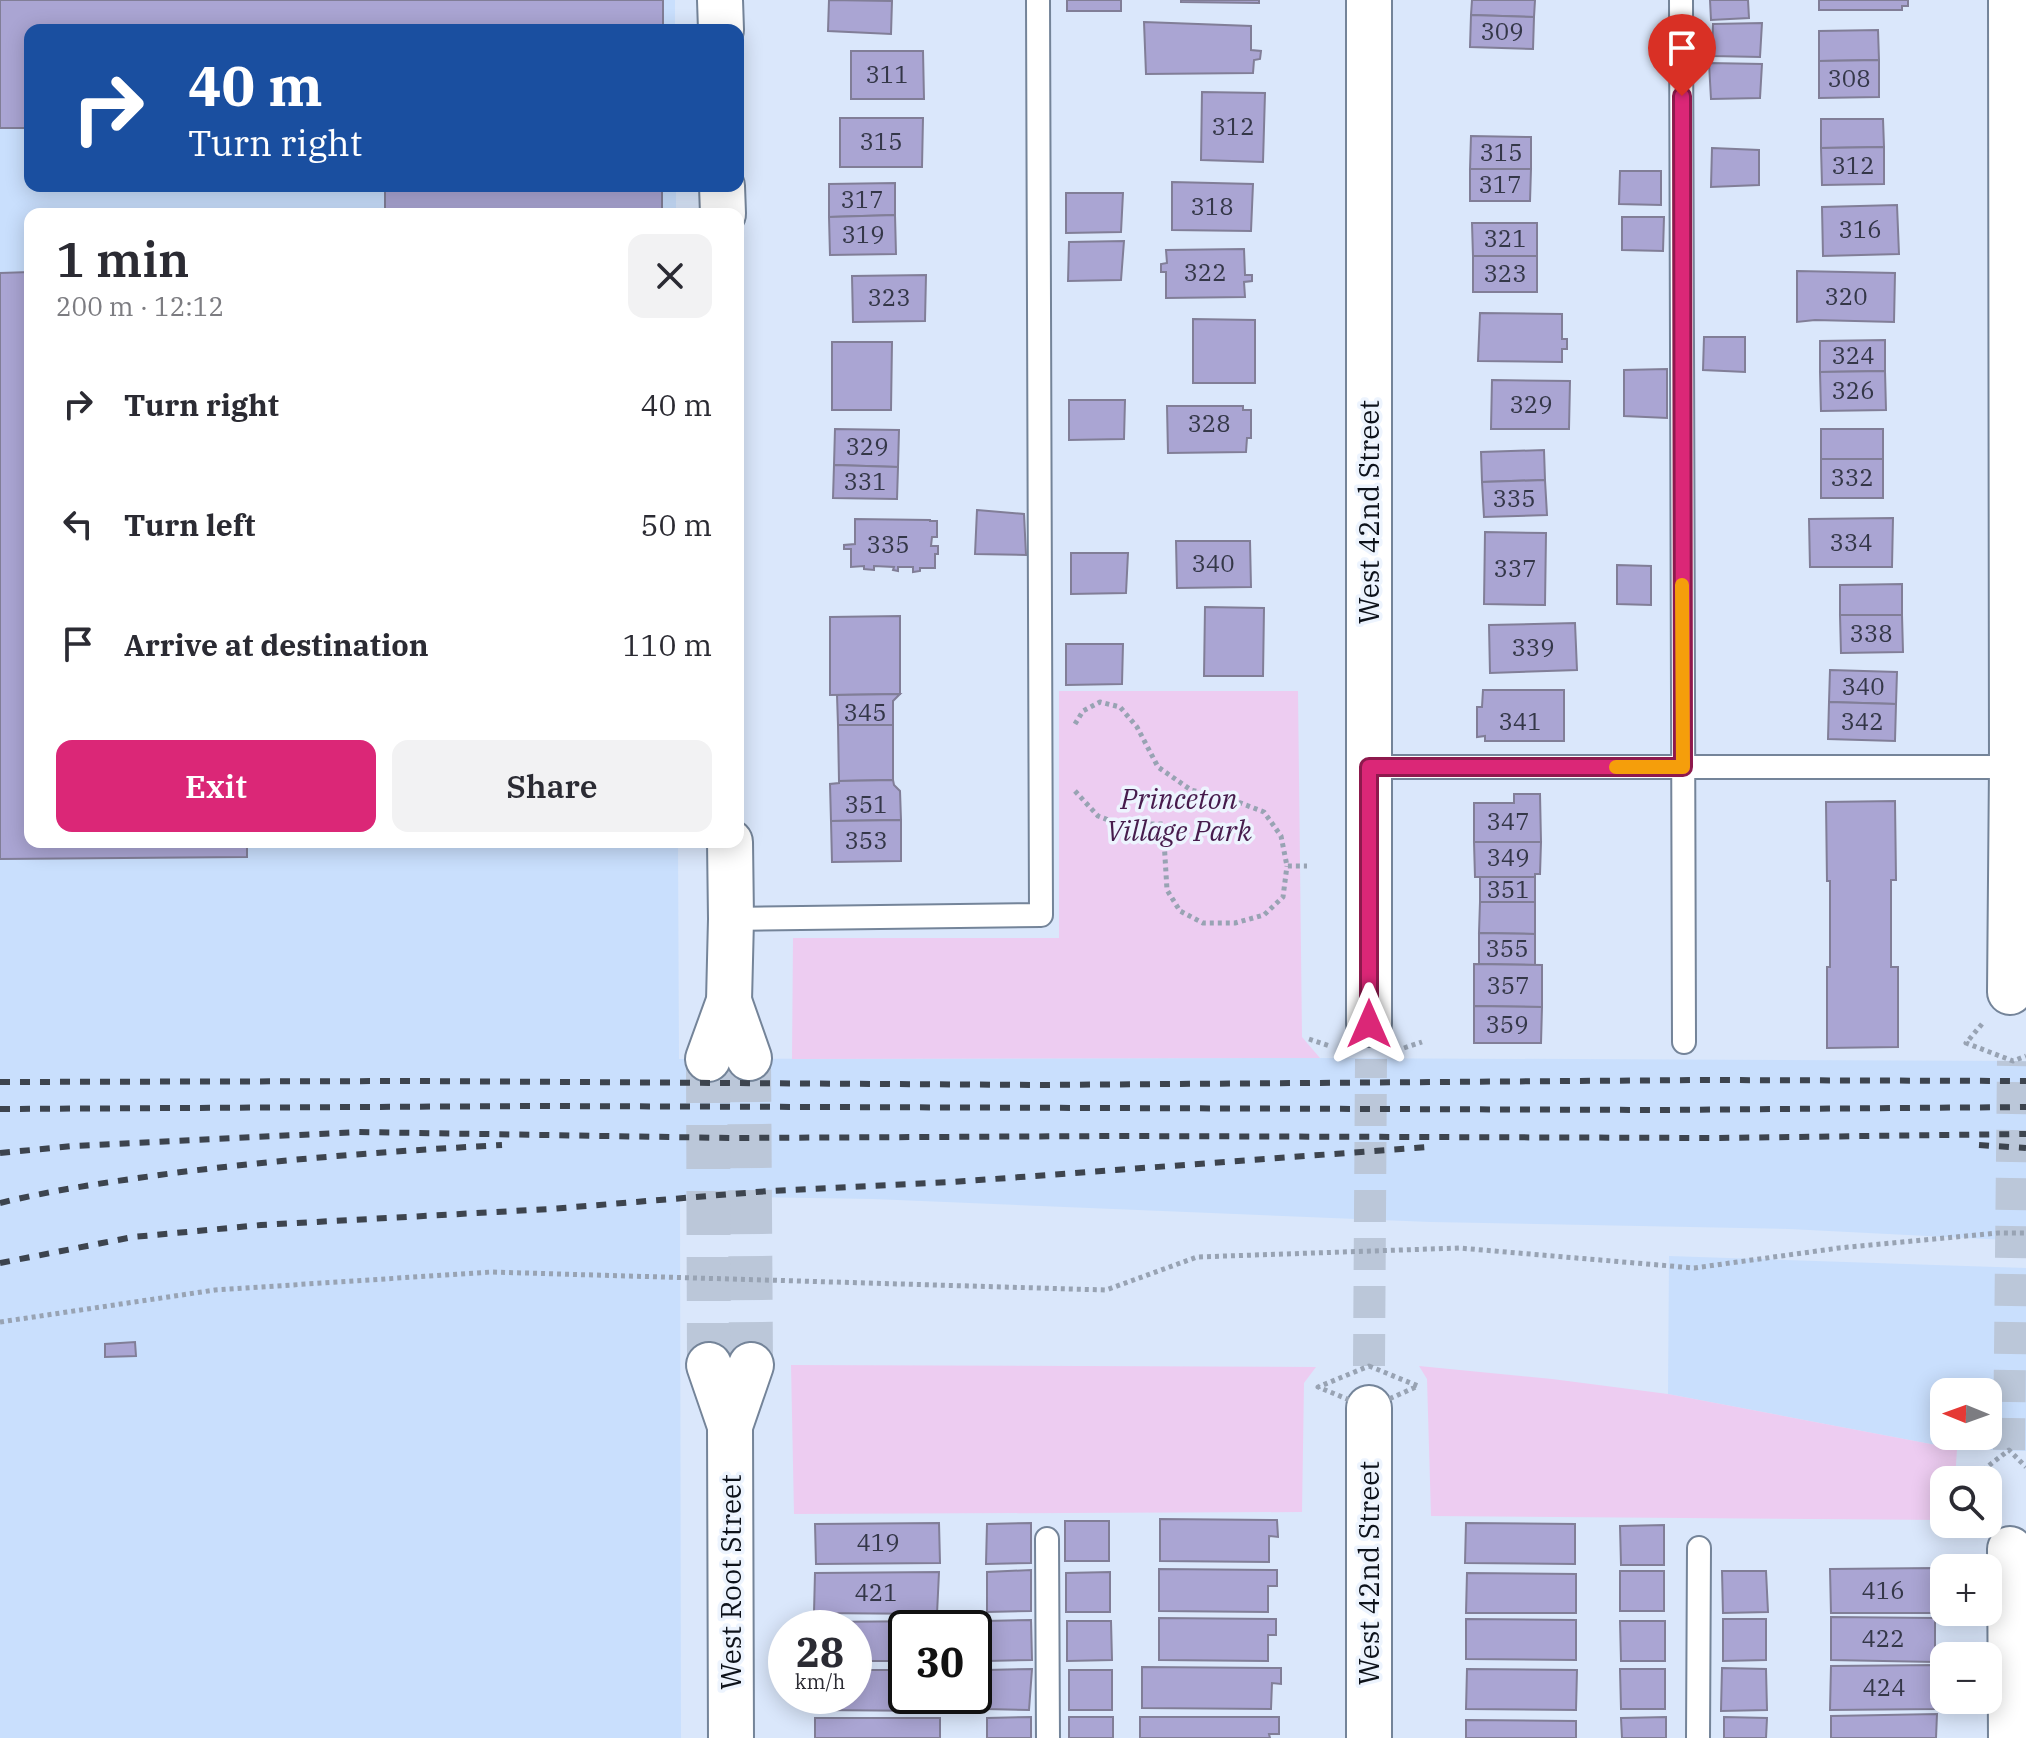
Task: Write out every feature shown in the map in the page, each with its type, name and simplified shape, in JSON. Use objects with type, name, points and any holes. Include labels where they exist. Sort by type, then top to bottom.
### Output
[{"type":"street","points":[[720,0],[721,24]]},
{"type":"street","name":"West 42nd Street","points":[[1369,0],[1369,1024]]},
{"type":"street","points":[[2010,992],[2012,767],[2019,688],[2011,0]]},
{"type":"street","points":[[729,1059],[730,848]]},
{"type":"street","name":"West Root Street","points":[[709,1365],[730,1426],[731,1738]]},
{"type":"street","name":"West Root Street","points":[[730,1426],[751,1365]]},
{"type":"street","name":"West 42nd Street","points":[[1369,1408],[1369,1738]]},
{"type":"street","points":[[2010,1549],[2011,1738]]},
{"type":"lane","points":[[731,919],[1041,915],[1038,0]]},
{"type":"lane","points":[[1681,0],[1684,1042]]},
{"type":"lane","points":[[1369,767],[2012,767]]},
{"type":"lane","points":[[1047,1539],[1048,1738]]},
{"type":"lane","points":[[1698,1738],[1699,1548]]},
{"type":"path","points":[[1069,734],[1083,711],[1100,702],[1120,707],[1137,727],[1158,767],[1191,790],[1264,812],[1281,836],[1287,866],[1283,897],[1264,915],[1235,923],[1203,923],[1180,911],[1167,890],[1163,824],[1119,824],[1098,816],[1075,791],[1071,778]]},
{"type":"path","points":[[1287,866],[1307,866]]},
{"type":"path","points":[[1966,1043],[2013,1061],[2026,1056]]},
{"type":"path","points":[[0,1322],[215,1290],[491,1272],[1106,1290],[1197,1257],[1459,1248],[1694,1268],[1839,1248],[2026,1233]]},
{"type":"path","points":[[1988,1466],[2009,1450],[2026,1467]]},
{"type":"shaded area","points":[[0,0],[675,0],[675,24],[24,24],[24,192],[676,192],[676,208],[24,208],[24,848],[678,848],[679,1059],[2026,1061],[2026,1241],[1789,1229],[1430,1222],[873,1199],[680,1196],[681,1738],[0,1738]]},
{"type":"shaded area","points":[[1669,1256],[2026,1268],[2026,1451],[1992,1450],[2002,1450],[2002,1378],[1930,1378],[1930,1444],[1668,1394]]},
{"type":"green space","name":"Princeton Village Park","points":[[1059,691],[1298,691],[1302,1037],[1320,1058],[792,1059],[793,938],[1059,938]]},
{"type":"green space","points":[[791,1365],[1316,1367],[1304,1383],[1302,1512],[794,1514]]},
{"type":"green space","points":[[1419,1366],[1668,1394],[1930,1444],[1930,1450],[1957,1450],[1956,1466],[1930,1466],[1930,1520],[1431,1516],[1427,1379]]},
{"type":"building","points":[[0,0],[663,0],[663,24],[24,24],[24,128],[0,128]]},
{"type":"building","points":[[829,0],[892,1],[891,34],[828,31]]},
{"type":"building","points":[[1067,0],[1121,0],[1121,11],[1067,11]]},
{"type":"building","points":[[1259,0],[1259,3],[1181,2]]},
{"type":"building","points":[[1472,0],[1535,0],[1534,17],[1471,15]]},
{"type":"building","points":[[1710,0],[1748,0],[1749,18],[1711,20]]},
{"type":"building","points":[[1819,0],[1908,0],[1908,6],[1902,6],[1902,10],[1819,10]]},
{"type":"building","points":[[1471,15],[1534,17],[1533,49],[1470,47]]},
{"type":"building","points":[[1144,22],[1251,26],[1251,50],[1261,51],[1260,59],[1254,60],[1253,73],[1146,74]]},
{"type":"building","points":[[1762,23],[1760,57],[1712,56],[1713,24]]},
{"type":"building","points":[[1878,30],[1879,60],[1819,61],[1819,31]]},
{"type":"building","points":[[851,51],[923,51],[924,99],[851,99]]},
{"type":"building","points":[[1879,60],[1879,97],[1819,98],[1819,61]]},
{"type":"building","points":[[1709,63],[1762,64],[1760,98],[1711,99]]},
{"type":"building","points":[[1202,92],[1265,93],[1263,162],[1201,160]]},
{"type":"building","points":[[840,118],[923,118],[922,167],[840,167]]},
{"type":"building","points":[[1821,119],[1883,119],[1884,147],[1821,148]]},
{"type":"building","points":[[1471,136],[1531,137],[1531,169],[1470,169]]},
{"type":"building","points":[[1884,147],[1884,184],[1822,185],[1821,148]]},
{"type":"building","points":[[1712,148],[1759,150],[1759,185],[1711,187]]},
{"type":"building","points":[[1470,169],[1531,169],[1530,201],[1470,201]]},
{"type":"building","points":[[1620,171],[1661,171],[1661,205],[1619,204]]},
{"type":"building","points":[[1172,182],[1253,184],[1251,231],[1172,230]]},
{"type":"building","points":[[895,183],[895,215],[829,217],[829,184]]},
{"type":"building","points":[[385,192],[662,192],[662,208],[385,208]]},
{"type":"building","points":[[1066,193],[1123,193],[1121,232],[1066,233]]},
{"type":"building","points":[[1897,205],[1899,254],[1823,256],[1822,207]]},
{"type":"building","points":[[895,215],[896,254],[830,255],[829,217]]},
{"type":"building","points":[[1622,217],[1664,217],[1663,251],[1622,250]]},
{"type":"building","points":[[1472,223],[1537,223],[1537,256],[1473,256]]},
{"type":"building","points":[[1124,241],[1121,280],[1068,281],[1069,242]]},
{"type":"building","points":[[1244,249],[1245,275],[1252,275],[1252,281],[1244,282],[1245,297],[1166,298],[1166,272],[1161,272],[1161,264],[1167,263],[1166,250]]},
{"type":"building","points":[[1473,256],[1537,256],[1537,292],[1473,292]]},
{"type":"building","points":[[1797,271],[1895,273],[1894,322],[1797,322]]},
{"type":"building","points":[[24,272],[24,848],[247,848],[247,857],[0,859],[0,273]]},
{"type":"building","points":[[926,275],[925,321],[853,322],[852,276]]},
{"type":"building","points":[[1480,313],[1562,314],[1562,339],[1567,339],[1567,349],[1562,349],[1562,362],[1478,361]]},
{"type":"building","points":[[1193,319],[1255,320],[1255,383],[1193,383]]},
{"type":"building","points":[[1704,337],[1745,337],[1745,372],[1703,370]]},
{"type":"building","points":[[1885,340],[1885,371],[1820,372],[1820,341]]},
{"type":"building","points":[[832,342],[892,342],[891,410],[832,410]]},
{"type":"building","points":[[1667,369],[1667,418],[1624,416],[1624,370]]},
{"type":"building","points":[[1885,371],[1886,410],[1821,411],[1820,372]]},
{"type":"building","points":[[1492,380],[1570,381],[1569,429],[1491,429]]},
{"type":"building","points":[[1069,400],[1125,400],[1124,439],[1069,440]]},
{"type":"building","points":[[1167,406],[1243,406],[1243,410],[1251,410],[1251,438],[1247,438],[1246,452],[1168,453]]},
{"type":"building","points":[[835,429],[899,430],[898,467],[834,465]]},
{"type":"building","points":[[1821,429],[1883,429],[1883,459],[1821,459]]},
{"type":"building","points":[[1544,450],[1545,480],[1482,482],[1481,452]]},
{"type":"building","points":[[1821,459],[1883,459],[1883,498],[1821,498]]},
{"type":"building","points":[[834,465],[898,467],[897,499],[833,498]]},
{"type":"building","points":[[1545,480],[1547,515],[1484,517],[1482,482]]},
{"type":"building","points":[[977,510],[1024,514],[1026,555],[975,554]]},
{"type":"building","points":[[1893,518],[1892,567],[1810,567],[1809,519]]},
{"type":"building","points":[[855,519],[937,521],[937,537],[932,537],[931,546],[938,546],[935,568],[920,568],[920,571],[913,572],[913,567],[898,567],[898,571],[893,570],[894,567],[874,566],[874,570],[864,569],[864,566],[851,567],[851,549],[844,549],[844,545],[855,544]]},
{"type":"building","points":[[1485,532],[1546,533],[1545,605],[1484,604]]},
{"type":"building","points":[[1176,541],[1250,541],[1251,587],[1177,588]]},
{"type":"building","points":[[1071,553],[1128,553],[1126,593],[1071,594]]},
{"type":"building","points":[[1617,565],[1651,566],[1651,605],[1617,604]]},
{"type":"building","points":[[1902,584],[1902,615],[1840,615],[1840,585]]},
{"type":"building","points":[[1205,607],[1264,608],[1263,676],[1204,676]]},
{"type":"building","points":[[1840,615],[1902,615],[1903,652],[1841,653]]},
{"type":"building","points":[[900,616],[900,694],[830,695],[830,617]]},
{"type":"building","points":[[1575,623],[1577,670],[1490,673],[1489,625]]},
{"type":"building","points":[[1066,644],[1123,644],[1122,684],[1066,685]]},
{"type":"building","points":[[1830,670],[1897,672],[1896,704],[1829,702]]},
{"type":"building","points":[[1483,690],[1564,690],[1564,741],[1485,741],[1485,736],[1477,737],[1477,707],[1482,707]]},
{"type":"building","points":[[900,694],[893,701],[893,725],[838,725],[837,695]]},
{"type":"building","points":[[1829,702],[1896,704],[1895,741],[1828,739]]},
{"type":"building","points":[[838,725],[893,725],[893,780],[839,781]]},
{"type":"building","points":[[893,780],[900,791],[901,820],[831,821],[830,784],[839,781]]},
{"type":"building","points":[[1514,794],[1540,794],[1541,842],[1474,842],[1474,803],[1514,803]]},
{"type":"building","points":[[1895,801],[1896,880],[1891,880],[1891,967],[1898,967],[1898,1047],[1827,1048],[1830,881],[1827,881],[1826,802]]},
{"type":"building","points":[[901,820],[901,861],[832,862],[831,821]]},
{"type":"building","points":[[1474,842],[1541,842],[1540,874],[1535,874],[1535,877],[1475,877]]},
{"type":"building","points":[[1480,877],[1535,877],[1535,902],[1480,902]]},
{"type":"building","points":[[1480,902],[1535,902],[1535,934],[1479,933]]},
{"type":"building","points":[[1479,933],[1535,934],[1535,965],[1479,964]]},
{"type":"building","points":[[1474,964],[1542,965],[1542,1007],[1474,1006]]},
{"type":"building","points":[[1474,1006],[1542,1007],[1541,1043],[1474,1043]]},
{"type":"building","points":[[135,1342],[136,1356],[105,1357],[105,1344]]},
{"type":"building","points":[[1160,1519],[1277,1520],[1278,1537],[1269,1536],[1269,1562],[1160,1561]]},
{"type":"building","points":[[1065,1521],[1109,1521],[1109,1561],[1065,1561]]},
{"type":"building","points":[[939,1523],[940,1563],[816,1564],[815,1524]]},
{"type":"building","points":[[1031,1523],[1031,1563],[986,1564],[987,1524]]},
{"type":"building","points":[[1466,1523],[1575,1524],[1575,1564],[1465,1563]]},
{"type":"building","points":[[1664,1525],[1664,1565],[1621,1565],[1620,1526]]},
{"type":"building","points":[[1930,1568],[1930,1613],[1831,1613],[1830,1569]]},
{"type":"building","points":[[1159,1569],[1277,1570],[1277,1586],[1268,1586],[1268,1612],[1159,1611]]},
{"type":"building","points":[[1031,1570],[1031,1611],[987,1610],[987,1572]]},
{"type":"building","points":[[1620,1571],[1664,1571],[1664,1611],[1620,1611]]},
{"type":"building","points":[[1722,1571],[1766,1571],[1768,1612],[1723,1613]]},
{"type":"building","points":[[939,1572],[937,1610],[888,1610],[888,1614],[872,1613],[872,1610],[814,1610],[815,1573]]},
{"type":"building","points":[[1110,1572],[1110,1612],[1066,1612],[1066,1573]]},
{"type":"building","points":[[1467,1573],[1576,1574],[1576,1613],[1466,1613]]},
{"type":"building","points":[[1831,1617],[1930,1618],[1930,1626],[1935,1626],[1935,1642],[1930,1642],[1930,1662],[1831,1660]]},
{"type":"building","points":[[1159,1618],[1276,1619],[1276,1635],[1268,1635],[1268,1661],[1159,1660]]},
{"type":"building","points":[[1466,1619],[1576,1620],[1576,1660],[1466,1659]]},
{"type":"building","points":[[1723,1619],[1766,1619],[1766,1660],[1723,1661]]},
{"type":"building","points":[[1031,1620],[1032,1660],[992,1661],[992,1621]]},
{"type":"building","points":[[888,1621],[888,1661],[872,1661],[872,1622]]},
{"type":"building","points":[[1067,1621],[1111,1621],[1112,1660],[1067,1661]]},
{"type":"building","points":[[1620,1621],[1665,1621],[1665,1661],[1621,1661]]},
{"type":"building","points":[[1930,1665],[1930,1709],[1830,1710],[1831,1666]]},
{"type":"building","points":[[1142,1667],[1281,1668],[1281,1684],[1272,1683],[1271,1709],[1142,1708]]},
{"type":"building","points":[[1722,1668],[1766,1669],[1767,1710],[1721,1711]]},
{"type":"building","points":[[1032,1669],[1029,1710],[992,1709],[992,1670]]},
{"type":"building","points":[[1467,1669],[1577,1670],[1576,1710],[1466,1709]]},
{"type":"building","points":[[1620,1669],[1665,1669],[1665,1709],[1621,1709]]},
{"type":"building","points":[[872,1670],[888,1670],[888,1711],[872,1710]]},
{"type":"building","points":[[1069,1670],[1112,1670],[1112,1710],[1069,1710]]},
{"type":"building","points":[[1937,1714],[1936,1738],[1831,1738],[1831,1716]]},
{"type":"building","points":[[1031,1717],[1031,1738],[987,1738],[987,1718]]},
{"type":"building","points":[[1069,1717],[1113,1717],[1113,1738],[1069,1738]]},
{"type":"building","points":[[1140,1717],[1279,1717],[1279,1734],[1269,1734],[1270,1738],[1140,1738]]},
{"type":"building","points":[[1666,1717],[1666,1738],[1622,1738],[1621,1718]]},
{"type":"building","points":[[1724,1717],[1767,1718],[1766,1738],[1724,1738]]},
{"type":"building","points":[[815,1718],[940,1718],[940,1738],[815,1738]]},
{"type":"building","points":[[1466,1720],[1576,1721],[1576,1738],[1466,1738]]},
{"type":"tunnel","points":[[749,1058],[751,1365]]},
{"type":"tunnel","points":[[708,1059],[709,1365]]},
{"type":"tunnel","points":[[1369,1366],[1371,1059]]},
{"type":"tunnel","points":[[2009,1450],[2013,1061]]},
{"type":"railway","points":[[0,1082],[1040,1085],[2026,1081]]},
{"type":"railway","points":[[0,1109],[540,1106],[1658,1110],[2026,1107]]},
{"type":"railway","points":[[0,1153],[73,1146],[358,1132],[730,1138],[1712,1138],[2026,1134]]},
{"type":"railway","points":[[0,1203],[87,1186],[215,1168],[502,1145]]},
{"type":"railway","points":[[1979,1145],[2026,1148]]},
{"type":"railway","points":[[0,1263],[133,1237],[261,1225],[550,1209],[769,1191],[953,1182],[1428,1147]]},
{"type":"slow traffic","points":[[1616,767],[1683,767],[1682,585]]},
{"type":"route","points":[[1369,1024],[1369,767],[1683,767],[1682,96]]}]
